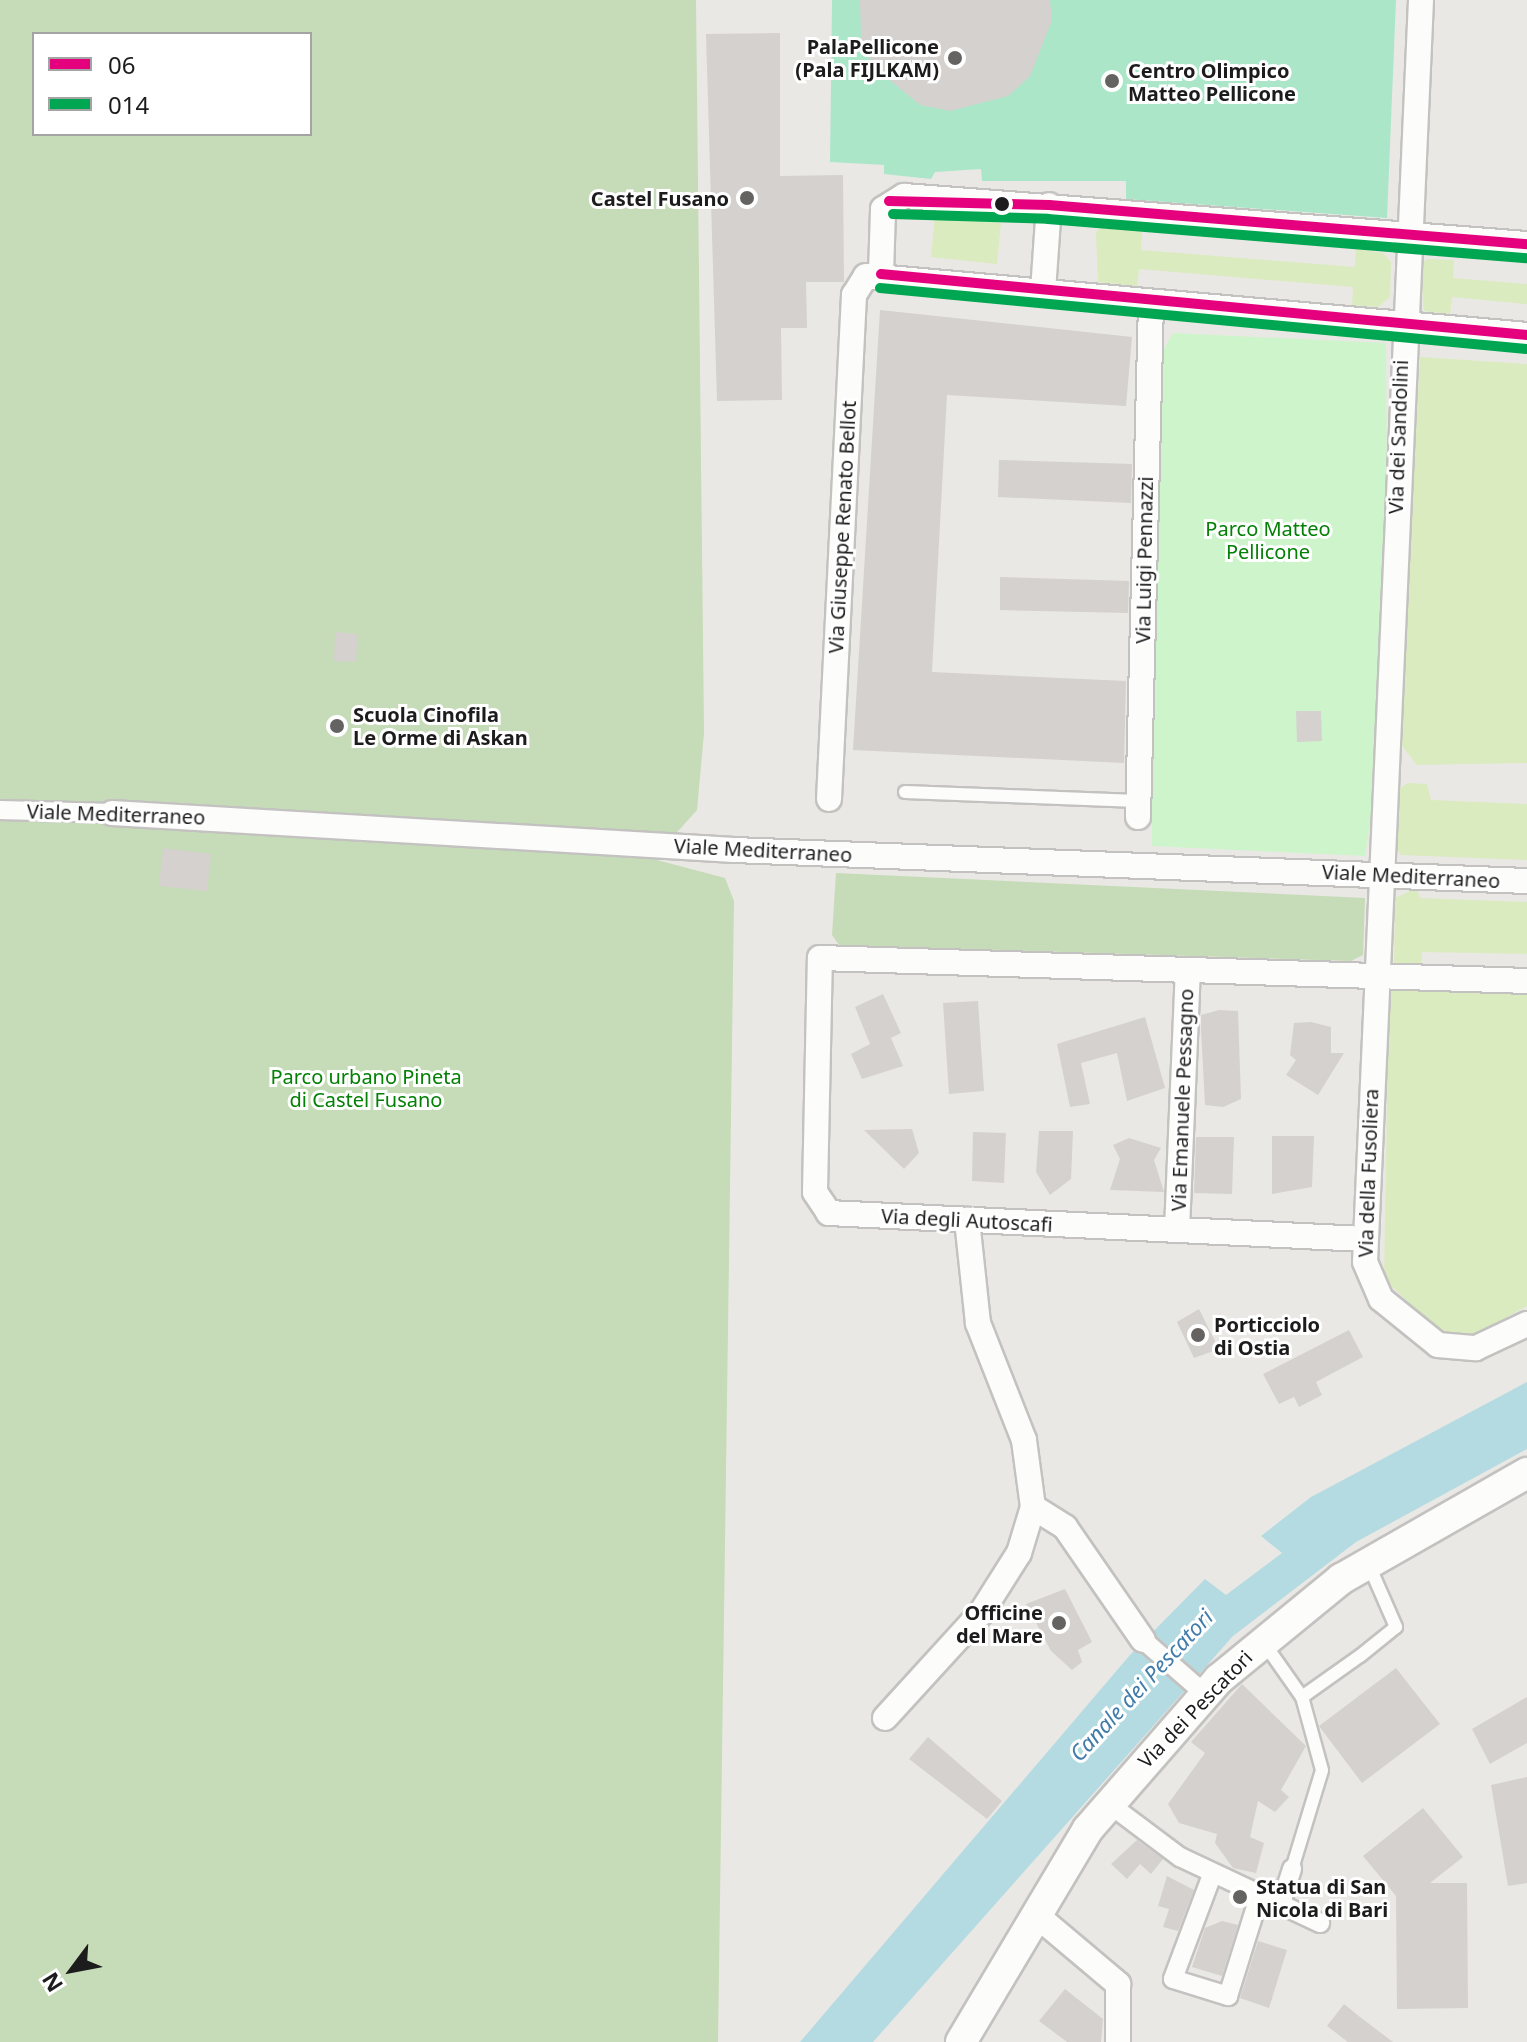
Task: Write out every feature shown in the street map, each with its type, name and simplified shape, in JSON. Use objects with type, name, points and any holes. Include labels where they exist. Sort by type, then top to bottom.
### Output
[{"type":"street","name":"Via dei Sandolini","points":[[1380,875],[1405,235],[1421,0]]},
{"type":"street","points":[[1527,244],[904,196],[889,201],[881,274],[1151,303],[1527,335]]},
{"type":"street","points":[[1043,291],[1049,205]]},
{"type":"street","name":"Via Giuseppe Renato Bellot","points":[[829,799],[854,295],[862,279],[881,274]]},
{"type":"street","name":"Via Luigi Pennazzi","points":[[1138,809],[1151,303]]},
{"type":"street","name":"Viale Mediterraneo","points":[[0,810],[112,813],[734,850],[1527,881]]},
{"type":"street","name":"Via della Fusoliera","points":[[1380,875],[1364,1239],[1378,1295],[1438,1345],[1476,1348],[1527,1324]]},
{"type":"street","name":"Via degli Autoscafi","points":[[1188,971],[820,958],[818,1201],[833,1214],[1364,1239]]},
{"type":"street","points":[[1188,971],[1527,981]]},
{"type":"street","name":"Via Emanuele Pessagno","points":[[1177,1230],[1188,971]]},
{"type":"street","points":[[885,1718],[981,1613],[1019,1553],[1033,1507],[1024,1440],[975,1312],[967,1220]]},
{"type":"street","name":"Via dei Pescatori","points":[[961,2042],[1035,1914],[1108,1803],[1205,1694],[1262,1640],[1368,1562],[1527,1473]]},
{"type":"street","points":[[1033,1507],[1065,1527],[1143,1640],[1205,1694]]},
{"type":"street","points":[[1108,1803],[1212,1875],[1259,1897],[1281,1903],[1320,1923]]},
{"type":"street","points":[[1281,1903],[1292,1869]]},
{"type":"street","points":[[1212,1875],[1173,1979],[1228,1996],[1259,1897]]},
{"type":"street","points":[[1035,1914],[1118,1984],[1118,2042]]},
{"type":"lane","points":[[905,792],[1138,809]]},
{"type":"lane","points":[[1302,1697],[1396,1627],[1368,1562]]},
{"type":"lane","points":[[1262,1640],[1302,1697],[1322,1770],[1292,1869]]},
{"type":"green space","name":"Parco urbano Pineta di Castel Fusano","points":[[0,0],[696,0],[704,733],[697,810],[653,859],[725,878],[734,901],[718,2042],[0,2042]]},
{"type":"green space","name":"Centro Olimpico Matteo Pellicone","points":[[832,0],[1396,0],[1387,218],[1126,199],[1126,181],[982,181],[981,169],[935,172],[931,179],[884,174],[884,165],[830,162]]},
{"type":"green space","points":[[935,216],[1001,223],[997,264],[931,257]]},
{"type":"green space","points":[[1102,227],[1142,231],[1141,250],[1355,267],[1356,249],[1383,253],[1391,262],[1390,297],[1378,307],[1352,305],[1353,287],[1139,269],[1137,286],[1098,282],[1096,232]]},
{"type":"green space","points":[[1427,259],[1454,260],[1453,278],[1527,284],[1527,304],[1452,297],[1450,314],[1424,311],[1420,266]]},
{"type":"green space","name":"Parco Matteo Pellicone","points":[[1173,333],[1386,343],[1388,707],[1365,856],[1152,846],[1149,375]]},
{"type":"green space","points":[[1420,357],[1527,364],[1527,763],[1417,765],[1398,741]]},
{"type":"green space","points":[[1408,783],[1427,784],[1431,800],[1527,804],[1527,860],[1401,855],[1394,844],[1398,789]]},
{"type":"green space","points":[[836,873],[1365,898],[1363,955],[1351,961],[839,945],[832,935]]},
{"type":"green space","points":[[1417,888],[1420,898],[1527,902],[1527,954],[1422,952],[1421,963],[1394,964],[1395,898]]},
{"type":"green space","points":[[1389,988],[1527,992],[1527,1306],[1465,1340],[1440,1332],[1384,1279]]},
{"type":"water","name":"Canale dei Pescatori","points":[[1527,1382],[1527,1449],[1356,1542],[1233,1636],[873,2042],[800,2042],[1130,1655],[1205,1579],[1226,1595],[1282,1553],[1261,1536],[1311,1497]]},
{"type":"building","name":"PalaPellicone (Pala FIJLKAM)","points":[[860,0],[1050,0],[1052,20],[1030,76],[1008,96],[950,111],[920,105],[874,67],[861,39]]},
{"type":"building","points":[[780,33],[780,176],[843,175],[844,282],[806,282],[807,328],[781,328],[782,400],[717,401],[706,34]]},
{"type":"building","points":[[880,310],[1132,337],[1126,406],[947,395],[932,672],[1126,681],[1124,763],[853,750]]},
{"type":"building","points":[[999,460],[1132,464],[1131,503],[998,497]]},
{"type":"building","points":[[1000,577],[1129,581],[1128,613],[1000,610]]},
{"type":"building","points":[[335,632],[358,634],[356,662],[334,661]]},
{"type":"building","points":[[1296,711],[1321,711],[1322,741],[1297,742]]},
{"type":"building","points":[[163,848],[211,854],[207,891],[159,886]]},
{"type":"building","points":[[883,994],[901,1033],[891,1038],[903,1066],[862,1079],[851,1054],[870,1044],[855,1007]]},
{"type":"building","points":[[978,1001],[984,1091],[949,1094],[943,1003]]},
{"type":"building","points":[[1219,1010],[1238,1011],[1241,1099],[1223,1107],[1205,1105],[1201,1029],[1201,1015]]},
{"type":"building","points":[[1145,1017],[1165,1088],[1127,1101],[1117,1053],[1081,1063],[1090,1104],[1070,1107],[1057,1044]]},
{"type":"building","points":[[1311,1022],[1331,1027],[1331,1053],[1344,1053],[1318,1095],[1286,1075],[1296,1060],[1290,1055],[1294,1023]]},
{"type":"building","points":[[912,1129],[919,1153],[904,1169],[864,1130]]},
{"type":"building","points":[[1039,1131],[1073,1131],[1071,1179],[1050,1195],[1036,1172]]},
{"type":"building","points":[[973,1132],[1006,1133],[1004,1183],[972,1181]]},
{"type":"building","points":[[1272,1136],[1314,1136],[1312,1187],[1272,1194]]},
{"type":"building","points":[[1196,1137],[1234,1137],[1232,1194],[1194,1193]]},
{"type":"building","points":[[1129,1138],[1161,1148],[1154,1160],[1164,1192],[1110,1190],[1120,1159],[1113,1145]]},
{"type":"building","name":"Porticciolo di Ostia","points":[[1199,1309],[1219,1349],[1194,1358],[1177,1322]]},
{"type":"building","points":[[1349,1330],[1363,1357],[1316,1382],[1322,1395],[1299,1407],[1294,1397],[1279,1404],[1263,1374]]},
{"type":"building","name":"Officine del Mare","points":[[1065,1589],[1092,1642],[1078,1650],[1082,1662],[1072,1670],[1051,1651],[1026,1604]]},
{"type":"building","points":[[1396,1668],[1440,1724],[1362,1783],[1319,1726]]},
{"type":"building","points":[[1242,1684],[1306,1746],[1281,1790],[1289,1797],[1275,1812],[1258,1801],[1250,1837],[1264,1843],[1256,1873],[1233,1868],[1215,1843],[1217,1834],[1179,1823],[1168,1804],[1205,1753],[1191,1742]]},
{"type":"building","points":[[1527,1697],[1527,1743],[1490,1764],[1472,1729]]},
{"type":"building","points":[[928,1737],[1002,1801],[987,1819],[909,1759]]},
{"type":"building","points":[[1527,1777],[1527,1883],[1508,1886],[1491,1785]]},
{"type":"building","points":[[1423,1808],[1463,1857],[1430,1883],[1467,1883],[1468,2008],[1397,2009],[1396,1896],[1363,1856]]},
{"type":"building","points":[[1137,1840],[1163,1859],[1151,1874],[1140,1864],[1127,1879],[1111,1864]]},
{"type":"building","points":[[1167,1876],[1194,1890],[1178,1931],[1163,1927],[1169,1909],[1158,1906]]},
{"type":"building","points":[[1222,1921],[1238,1925],[1222,1976],[1192,1967],[1205,1928]]},
{"type":"building","points":[[1258,1941],[1287,1950],[1269,2008],[1240,1998]]},
{"type":"building","points":[[1065,1989],[1103,2019],[1101,2042],[1067,2042],[1039,2021]]},
{"type":"building","points":[[1344,2004],[1393,2042],[1348,2042],[1327,2026]]},
{"type":"transit line","name":"06","points":[[889,201],[1049,205],[1527,244]]},
{"type":"transit line","name":"014","points":[[893,214],[1048,219],[1526,258]]},
{"type":"transit line","name":"06","points":[[881,274],[1527,335]]},
{"type":"transit line","name":"014","points":[[880,288],[1526,349]]},
{"type":"place","name":"PalaPellicone (Pala FIJLKAM)","points":[[955,58]]},
{"type":"place","name":"Centro Olimpico Matteo Pellicone","points":[[1112,81]]},
{"type":"place","name":"Castel Fusano","points":[[747,198]]},
{"type":"place","name":"Scuola Cinofila Le Orme di Askan","points":[[337,726]]},
{"type":"place","name":"Porticciolo di Ostia","points":[[1198,1335]]},
{"type":"place","name":"Officine del Mare","points":[[1059,1623]]},
{"type":"place","name":"Statua di San Nicola di Bari","points":[[1240,1897]]}]
